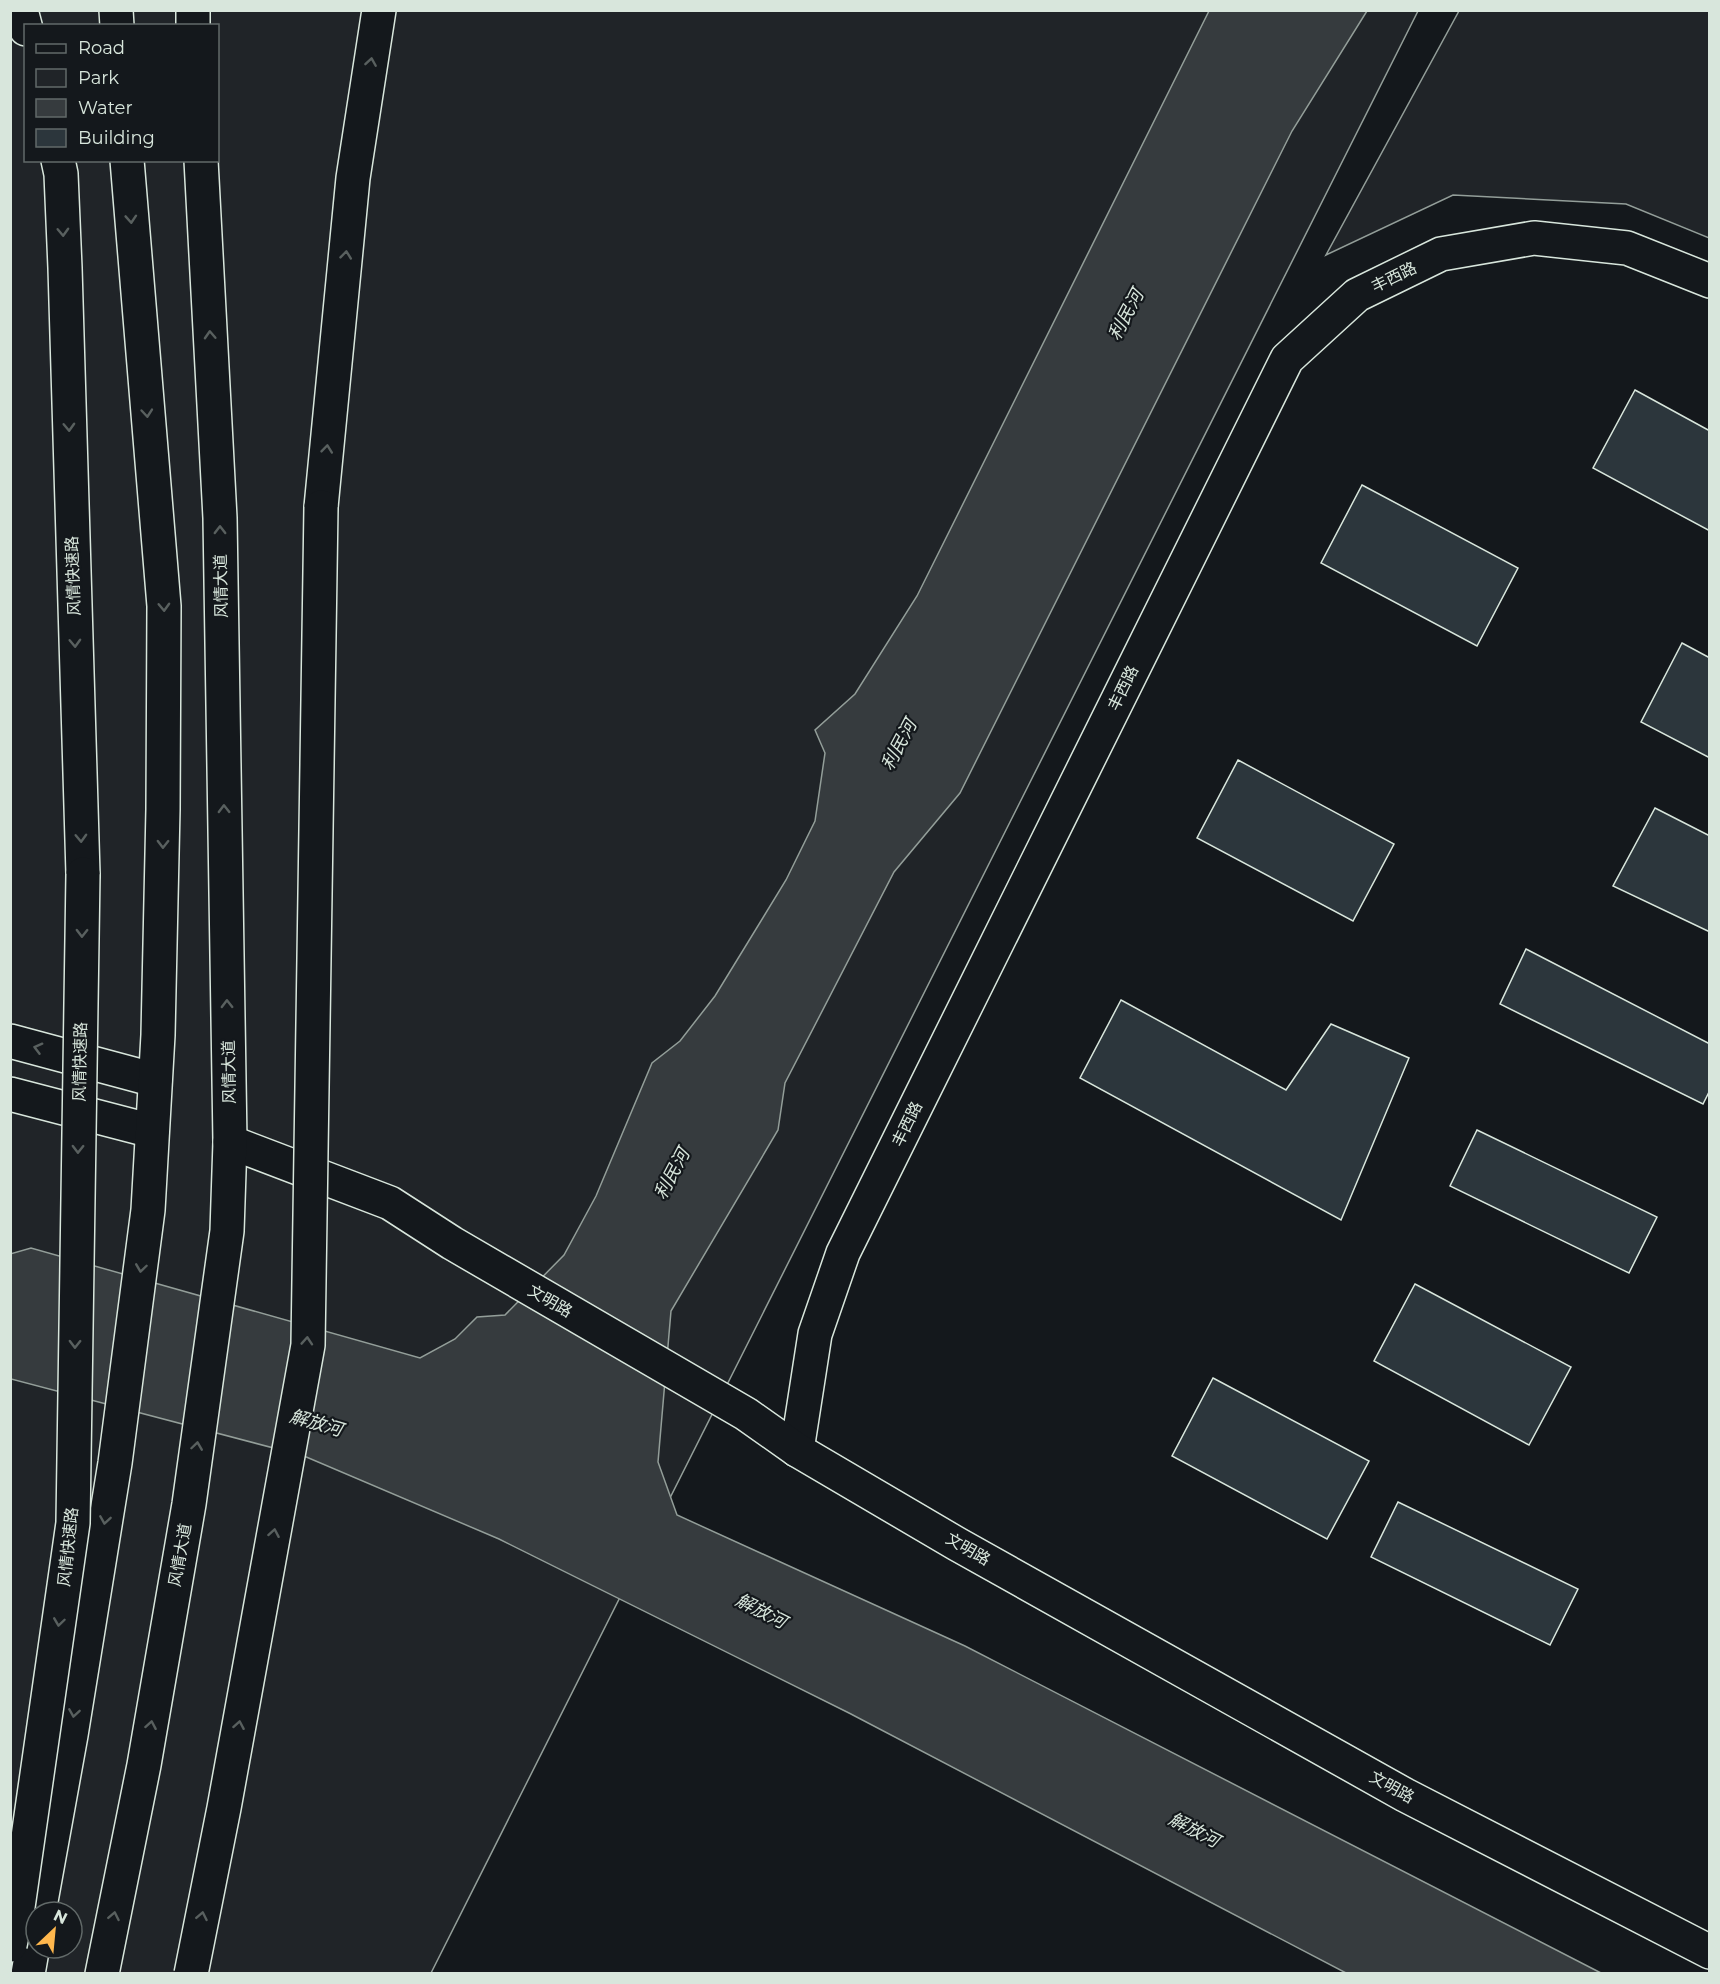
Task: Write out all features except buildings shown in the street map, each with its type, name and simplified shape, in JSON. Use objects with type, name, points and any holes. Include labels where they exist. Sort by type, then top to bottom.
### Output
[{"type":"main road","points":[[190,1974],[224,1808],[308,1345],[321,507],[353,178],[379,10]]},
{"type":"main road","points":[[41,1900],[115,1463],[148,1210],[155,1080],[164,809],[164,606],[127,162]]},
{"type":"main road","name":"风情大道","points":[[102,1974],[144,1765],[189,1503],[228,1231],[230,1142],[220,518],[201,162]]},
{"type":"main road","name":"风情快速路","points":[[10,1945],[18,1907],[73,1523],[83,874],[59,167]]},
{"type":"main road","name":"丰西路","points":[[797,1450],[815,1335],[843,1253],[1287,359],[1357,295],[1441,254],[1534,238],[1628,248],[1710,281]]},
{"type":"main road","points":[[10,1041],[155,1080]]},
{"type":"main road","points":[[10,1094],[152,1131]]},
{"type":"main road","name":"文明路","points":[[230,1142],[390,1203],[477,1258],[746,1414],[797,1450],[957,1544],[1406,1795],[1710,1952]]},
{"type":"green space","points":[[11,11],[1418,11],[431,1973],[11,1974]]},
{"type":"green space","points":[[1459,11],[1709,11],[1709,238],[1626,204],[1453,195],[1326,255]]},
{"type":"water","points":[[1209,11],[1367,11],[1292,131],[960,793],[894,872],[785,1083],[778,1130],[671,1311],[658,1462],[677,1515],[965,1646],[1601,1973],[1346,1973],[849,1713],[499,1539],[304,1456],[11,1379],[10,1254],[31,1248],[420,1358],[455,1339],[477,1317],[505,1315],[564,1255],[596,1196],[652,1063],[680,1041],[715,996],[786,880],[815,821],[825,753],[815,730],[855,694],[917,596]]},
{"type":"water label","name":"利民河","points":[[1126,315]]},
{"type":"water label","name":"利民河","points":[[899,745]]},
{"type":"water label","name":"利民河","points":[[672,1174]]},
{"type":"water label","name":"解放河","points":[[316,1423]]},
{"type":"water label","name":"解放河","points":[[761,1611]]},
{"type":"water label","name":"解放河","points":[[1194,1830]]}]
